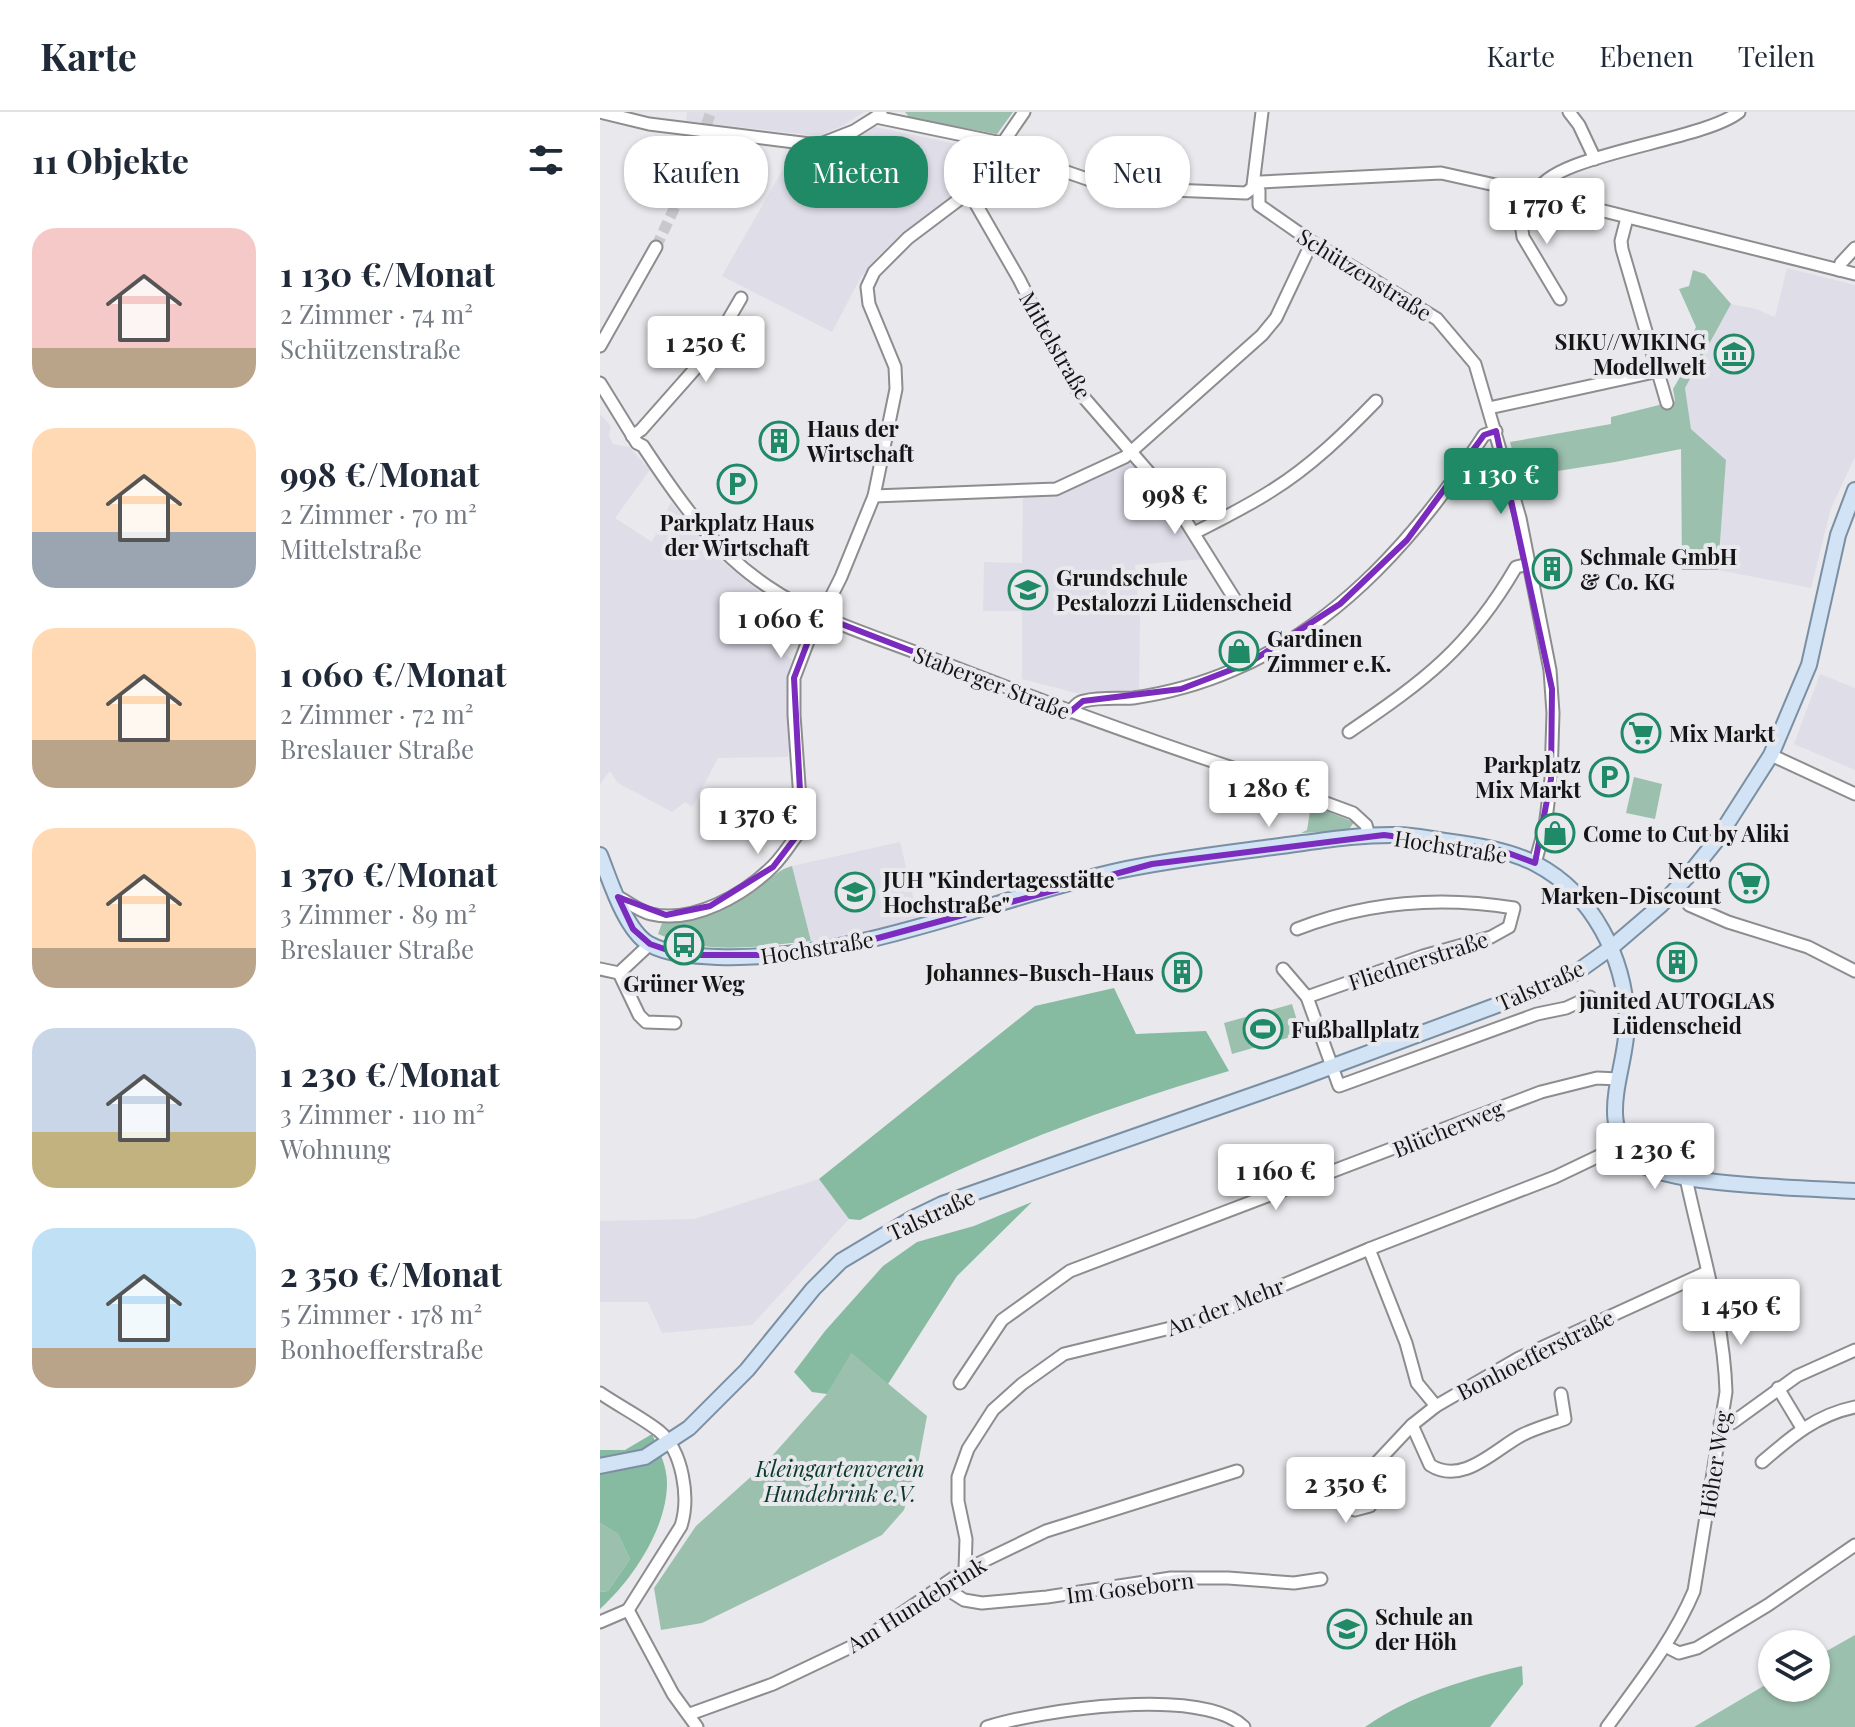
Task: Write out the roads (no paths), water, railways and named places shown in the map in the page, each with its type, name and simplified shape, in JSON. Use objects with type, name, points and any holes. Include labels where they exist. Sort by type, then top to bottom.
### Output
[{"type":"main road","name":"Talstraße","points":[[600,1466],[645,1457],[669,1443],[700,1418],[747,1370],[813,1289],[841,1261],[902,1224],[942,1204],[1331,1067],[1535,991],[1577,972],[1612,947],[1661,905],[1687,877],[1741,805],[1771,755],[1809,665],[1838,535],[1855,490]]},
{"type":"main road","name":"Hochstraße","points":[[650,944],[674,953],[711,957],[771,956],[813,951],[867,941],[960,917],[1066,884],[1152,864],[1369,836],[1402,835],[1500,850],[1535,863],[1567,886],[1585,906],[1612,947],[1627,1019],[1615,1120],[1622,1145]]},
{"type":"main road","points":[[600,855],[633,929],[650,944]]},
{"type":"main road","points":[[1622,1145],[1652,1171],[1686,1178],[1855,1191]]},
{"type":"street","points":[[600,112],[649,124],[818,145],[854,131],[879,115],[971,136]]},
{"type":"street","points":[[1007,136],[1024,112]]},
{"type":"street","points":[[1255,187],[1253,178],[1262,112]]},
{"type":"street","points":[[1569,112],[1579,125],[1595,159]]},
{"type":"street","points":[[1560,299],[1523,237],[1521,223],[1532,193],[1554,173],[1720,125],[1739,112]]},
{"type":"street","points":[[1069,172],[1114,185],[1146,189],[1246,193],[1260,182],[1441,173],[1855,274]]},
{"type":"street","name":"Schützenstraße","points":[[1255,187],[1259,190],[1259,205],[1312,242],[1437,319],[1475,364],[1496,431],[1547,647],[1553,713],[1548,813],[1535,863]]},
{"type":"street","points":[[618,897],[650,913],[681,915],[702,910],[754,883],[773,867],[802,827],[794,678],[818,615],[841,577],[874,496],[897,385],[895,367],[869,304],[867,287],[874,272],[908,238],[948,208]]},
{"type":"street","name":"Mittelstraße","points":[[978,208],[1019,279],[1073,385],[1172,499],[1239,606]]},
{"type":"street","points":[[1627,218],[1622,249],[1667,403]]},
{"type":"street","points":[[874,496],[1056,489],[1130,453],[1262,335],[1276,318],[1312,242]]},
{"type":"street","points":[[600,346],[656,247]]},
{"type":"street","points":[[1839,270],[1841,263],[1855,248]]},
{"type":"street","points":[[632,436],[641,430],[709,353],[741,298]]},
{"type":"street","points":[[1489,408],[1659,371]]},
{"type":"street","name":"Staberger Straße","points":[[600,383],[632,436],[643,446],[695,521],[765,585],[818,615],[1070,712],[1254,775],[1353,813],[1366,825],[1369,836]]},
{"type":"street","points":[[1194,533],[1272,491],[1295,475],[1337,440],[1376,401]]},
{"type":"street","points":[[1070,712],[1083,701],[1139,697],[1181,689],[1233,671],[1287,640],[1340,604],[1390,558],[1444,495],[1484,435],[1496,431]]},
{"type":"street","points":[[1349,732],[1417,685],[1452,654],[1492,608],[1516,567],[1529,564]]},
{"type":"street","points":[[1771,755],[1855,794]]},
{"type":"street","name":"Fliednerstraße","points":[[1297,929],[1321,919],[1395,904],[1455,901],[1514,908],[1509,927],[1491,937],[1423,956],[1307,997]]},
{"type":"street","points":[[1689,905],[1728,922],[1808,947],[1855,971]]},
{"type":"street","points":[[619,973],[650,944]]},
{"type":"street","points":[[600,969],[619,973]]},
{"type":"street","points":[[1283,969],[1307,997],[1331,1067]]},
{"type":"street","points":[[619,973],[639,1015],[646,1022],[675,1023]]},
{"type":"street","name":"Talstraße","points":[[1331,1067],[1339,1086],[1590,997]]},
{"type":"street","name":"Blücherweg","points":[[960,1383],[1002,1320],[1070,1271],[1529,1096],[1575,1081],[1618,1079]]},
{"type":"street","name":"An der Mehr","points":[[965,1570],[966,1539],[958,1501],[961,1464],[993,1410],[1022,1384],[1064,1354],[1195,1322],[1369,1249],[1555,1177],[1622,1145]]},
{"type":"street","name":"Höher Weg","points":[[1607,1727],[1665,1646],[1694,1591],[1726,1392],[1725,1360],[1686,1178]]},
{"type":"street","points":[[1369,1249],[1406,1343],[1417,1383],[1436,1406]]},
{"type":"street","name":"Bonhoefferstraße","points":[[1379,1463],[1412,1425],[1436,1406],[1519,1358],[1707,1272]]},
{"type":"street","points":[[1720,1423],[1732,1423],[1778,1388],[1855,1350]]},
{"type":"street","points":[[1778,1388],[1802,1428]]},
{"type":"street","points":[[600,1393],[659,1432],[669,1443],[684,1486],[683,1518],[676,1534],[628,1610],[600,1622]]},
{"type":"street","points":[[1412,1425],[1430,1465],[1448,1471],[1462,1471],[1521,1435],[1565,1419],[1561,1394]]},
{"type":"street","points":[[1762,1462],[1802,1428],[1840,1410],[1855,1407]]},
{"type":"street","name":"Am Hundebrink","points":[[690,1714],[773,1684],[857,1644],[965,1570],[1046,1531],[1237,1471]]},
{"type":"street","points":[[1665,1646],[1679,1653],[1697,1648],[1768,1605],[1855,1545]]},
{"type":"street","name":"Im Goseborn","points":[[942,1586],[964,1600],[982,1603],[1047,1597],[1171,1578],[1294,1583],[1321,1579]]},
{"type":"street","points":[[628,1610],[673,1694],[697,1727]]},
{"type":"street","points":[[987,1727],[1068,1710],[1117,1705],[1197,1708],[1219,1712],[1244,1727]]},
{"type":"tunnel","points":[[656,247],[680,196],[711,112]]},
{"type":"place","name":"SIKU//WIKING Modellwelt","points":[[1734,354]]},
{"type":"place","name":"Haus der Wirtschaft","points":[[779,441]]},
{"type":"place","name":"Parkplatz Haus der Wirtschaft","points":[[737,484]]},
{"type":"place","name":"Schmale GmbH & Co. KG","points":[[1552,569]]},
{"type":"place","name":"Grundschule Pestalozzi Lüdenscheid","points":[[1028,590]]},
{"type":"place","name":"Gardinen Zimmer e.K.","points":[[1239,651]]},
{"type":"place","name":"Mix Markt","points":[[1641,733]]},
{"type":"place","name":"Parkplatz Mix Markt","points":[[1609,777]]},
{"type":"place","name":"Come to Cut by Aliki","points":[[1555,833]]},
{"type":"place","name":"Netto Marken-Discount","points":[[1749,883]]},
{"type":"place","name":"JUH \"Kindertagesstätte Hochstraße\"","points":[[855,892]]},
{"type":"place","name":"Grüner Weg","points":[[684,945]]},
{"type":"place","name":"junited AUTOGLAS Lüdenscheid","points":[[1677,962]]},
{"type":"place","name":"Johannes-Busch-Haus","points":[[1182,972]]},
{"type":"place","name":"Fußballplatz","points":[[1263,1029]]},
{"type":"place","name":"Schule an der Höh","points":[[1347,1629]]},
{"type":"park label","name":"Kleingartenverein Hundebrink e.V.","points":[[840,1480]]}]
